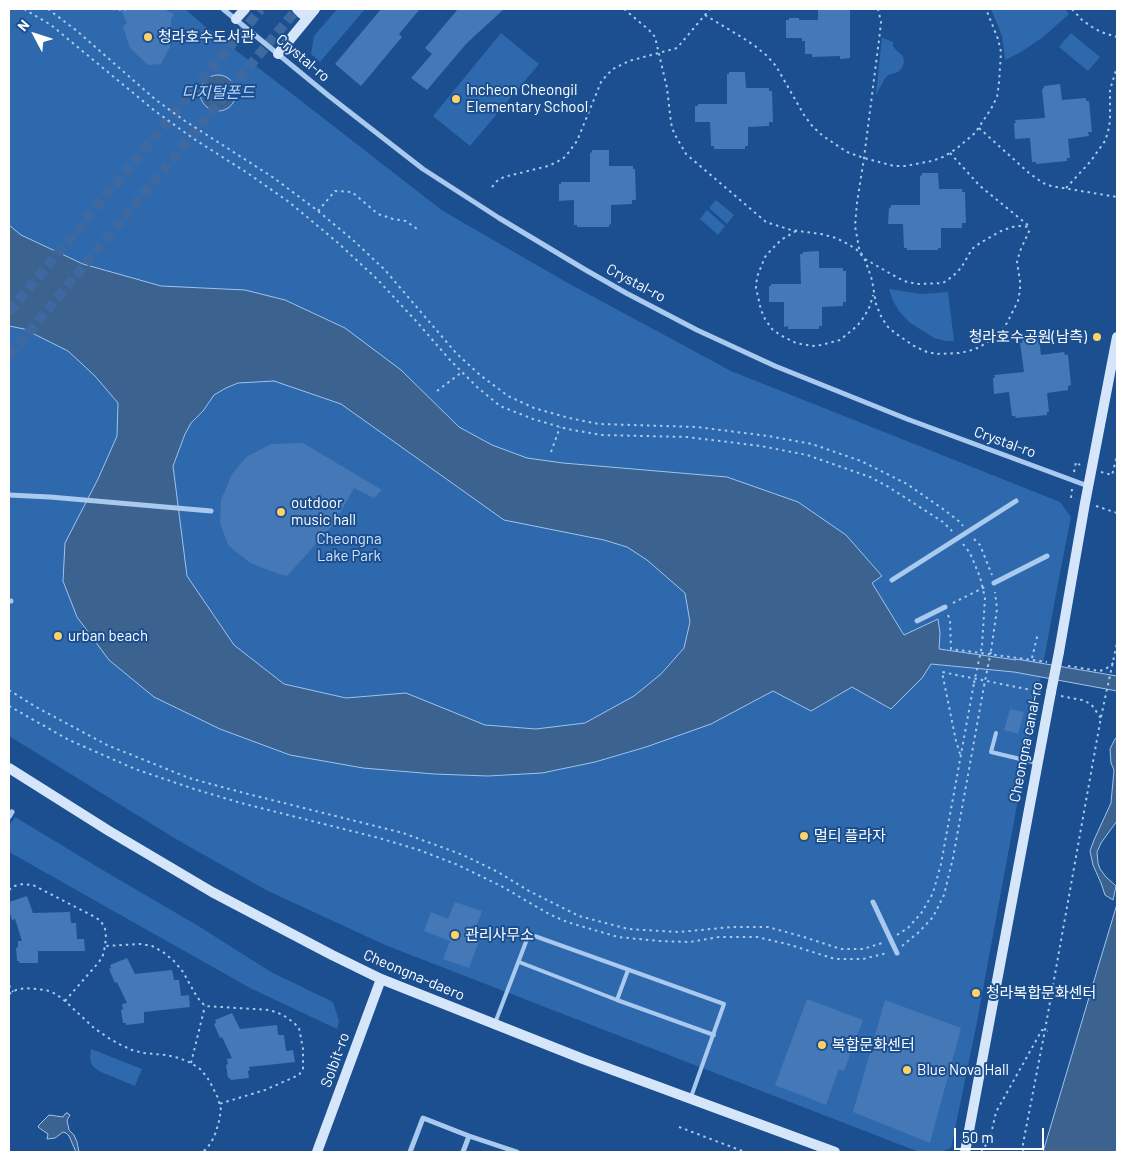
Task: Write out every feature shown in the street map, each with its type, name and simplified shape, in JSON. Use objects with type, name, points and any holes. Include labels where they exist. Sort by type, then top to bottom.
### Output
[{"type":"street","name":"Crystal-ro","points":[[223,9],[364,124],[435,178],[535,240],[626,293],[697,330],[775,366],[907,419],[1088,486]]},
{"type":"street","points":[[236,19],[244,9]]},
{"type":"street","points":[[297,9],[302,14],[312,12]]},
{"type":"street","points":[[278,54],[312,12]]},
{"type":"street","name":"Cheongna canal-ro","points":[[965,1152],[1117,337]]},
{"type":"street","points":[[9,496],[50,497],[211,512]]},
{"type":"street","points":[[892,580],[1016,501]]},
{"type":"street","points":[[994,583],[1047,556]]},
{"type":"street","points":[[916,622],[945,607]]},
{"type":"street","name":"Cheongna-daero","points":[[9,768],[109,831],[212,892],[332,956],[380,979],[691,1099],[835,1152]]},
{"type":"street","points":[[873,902],[896,951]]},
{"type":"street","name":"Solbit-ro","points":[[317,1152],[380,979]]},
{"type":"street","points":[[410,1152],[423,1118],[517,1152]]},
{"type":"street","points":[[463,1152],[469,1136]]},
{"type":"lane","points":[[996,733],[990,752],[1037,763]]},
{"type":"lane","points":[[494,1024],[529,934],[724,1004],[691,1099]]},
{"type":"lane","points":[[519,962],[714,1036]]},
{"type":"lane","points":[[617,1000],[628,970]]},
{"type":"path","points":[[9,690],[36,707],[107,745],[189,778],[244,794],[403,833],[462,855],[498,872],[529,891],[579,916],[628,929],[679,932],[732,927],[768,928],[841,949],[862,949],[891,940],[908,928],[922,912],[933,893],[941,864],[982,646],[985,598],[980,577],[970,553],[959,537],[943,522],[870,477],[807,455],[761,446],[687,437],[602,435],[567,429],[533,419],[500,406],[477,387],[450,360],[374,275],[337,242],[289,202],[155,111],[51,25],[24,9]]},
{"type":"path","points":[[9,706],[69,740],[134,769],[241,803],[379,838],[419,850],[458,865],[567,922],[618,937],[660,941],[690,942],[719,937],[757,937],[835,959],[863,959],[896,951],[933,917],[944,895],[952,862],[991,651],[996,609],[993,576],[980,545],[960,522],[906,484],[860,461],[812,444],[768,436],[697,427],[598,424],[534,408],[508,396],[480,375],[456,353],[385,270],[318,211],[274,178],[185,121],[156,100],[77,31],[48,9]]},
{"type":"path","points":[[112,9],[126,10]]},
{"type":"path","points":[[624,9],[655,37],[667,88],[671,123],[674,133],[686,154],[766,222],[796,231],[836,238],[856,249],[864,258],[891,274],[904,281],[917,284],[942,283],[953,276],[972,249],[980,242],[1012,227],[1031,227]]},
{"type":"path","points":[[492,187],[504,177],[548,166],[565,157],[577,140],[596,92],[606,76],[613,69],[629,61],[677,48],[710,9]]},
{"type":"path","points":[[878,9],[881,22],[880,32],[864,158],[856,203],[855,226],[859,248],[872,280],[879,310],[888,326],[914,346],[927,352],[948,354],[969,351],[980,347],[1000,333],[1018,301],[1020,281],[1017,262],[1020,250],[1031,227]]},
{"type":"path","points":[[705,15],[743,38],[766,55],[776,66],[800,109],[813,127],[835,144],[847,152],[864,158],[894,166],[905,166],[932,161],[956,150],[975,133],[991,109],[997,97],[1000,52],[998,39],[986,9]]},
{"type":"path","points":[[1072,9],[1092,27],[1117,37]]},
{"type":"path","points":[[1066,188],[1090,162],[1105,141],[1110,121],[1110,90],[1117,67]]},
{"type":"path","points":[[979,128],[1036,179],[1051,186],[1117,197]]},
{"type":"path","points":[[950,153],[980,186],[1031,227]]},
{"type":"path","points":[[318,211],[335,191],[352,192],[378,214],[406,221],[417,229]]},
{"type":"path","points":[[796,231],[781,240],[765,257],[757,277],[756,288],[761,310],[765,319],[780,335],[796,343],[812,346],[840,340],[857,326],[864,317],[874,293]]},
{"type":"path","points":[[437,391],[462,372]]},
{"type":"path","points":[[551,452],[560,427]]},
{"type":"path","points":[[1112,475],[1117,456]]},
{"type":"path","points":[[1106,510],[1117,513]]},
{"type":"path","points":[[994,583],[945,607],[950,620],[952,648],[1048,662]]},
{"type":"path","points":[[1032,659],[1038,633]]},
{"type":"path","points":[[1023,1152],[1023,1144],[1047,1030],[1101,717],[1117,643]]},
{"type":"path","points":[[1065,665],[1100,671],[1108,668],[1116,661]]},
{"type":"path","points":[[960,756],[942,672],[1082,700],[1091,704],[1103,721]]},
{"type":"path","points":[[9,890],[14,886],[23,884],[33,885],[102,922],[106,937],[103,955],[65,1001]]},
{"type":"path","points":[[105,946],[140,944],[152,946],[175,962],[197,998],[205,1006],[270,1010],[283,1016],[299,1028],[303,1044],[303,1070],[300,1075],[265,1090],[219,1104]]},
{"type":"path","points":[[9,985],[13,992]]},
{"type":"path","points":[[9,994],[25,988],[40,989],[56,994],[107,1037],[132,1050],[179,1058],[191,1063],[200,1070],[207,1077],[218,1098],[221,1110],[218,1126],[211,1143],[205,1150],[200,1152]]},
{"type":"path","points":[[191,1063],[205,1006]]},
{"type":"path","points":[[981,1152],[990,1139],[996,1112],[1042,1030],[1047,1030]]},
{"type":"path","points":[[680,1127],[745,1152]]},
{"type":"green space","name":"Cheongna Lake Park","points":[[9,9],[185,9],[443,211],[566,282],[731,371],[1060,502],[1071,517],[976,1027],[951,1148],[941,1152],[919,1152],[385,945],[266,890],[176,839],[9,736]]},
{"type":"green space","points":[[337,9],[365,9],[320,62],[311,54],[314,36]]},
{"type":"green space","points":[[991,9],[1065,9],[1069,14],[1043,37],[1005,60],[1002,36]]},
{"type":"green space","points":[[501,33],[539,64],[470,146],[433,116]]},
{"type":"green space","points":[[1071,33],[1100,57],[1088,71],[1059,47]]},
{"type":"green space","points":[[882,37],[893,42],[895,49],[903,56],[904,62],[898,72],[888,75],[876,95]]},
{"type":"green space","points":[[716,200],[734,215],[727,224],[709,208]]},
{"type":"green space","points":[[707,210],[725,226],[718,235],[700,219]]},
{"type":"green space","points":[[889,289],[921,294],[948,292],[954,341],[934,338],[909,322],[899,311]]},
{"type":"green space","points":[[15,817],[200,927],[271,972],[333,1002],[339,1021],[337,1029],[250,988],[9,852],[9,826]]},
{"type":"green space","points":[[91,1049],[142,1069],[135,1086],[95,1068],[90,1059]]},
{"type":"water","name":"디지털폰드","points":[[218,75],[230,81],[236,93],[230,105],[218,111],[206,105],[200,93],[206,81]]},
{"type":"water","points":[[9,225],[21,235],[83,264],[161,286],[245,290],[285,300],[345,328],[401,370],[459,427],[492,445],[527,458],[563,463],[727,477],[798,502],[846,535],[882,576],[872,583],[904,635],[938,619],[940,633],[939,649],[1016,659],[1117,676],[1117,691],[1014,672],[931,664],[922,678],[891,709],[852,687],[811,711],[773,691],[711,724],[646,747],[595,762],[542,773],[488,776],[434,774],[363,768],[290,755],[220,729],[154,697],[109,660],[77,617],[63,581],[65,543],[98,479],[117,436],[118,403],[95,376],[68,351],[24,329],[9,326]],"holes":[[[274,381],[341,404],[504,520],[604,540],[627,547],[647,560],[685,593],[690,622],[684,648],[661,674],[634,696],[585,723],[536,729],[485,725],[406,693],[346,698],[284,684],[234,645],[187,576],[173,466],[191,423],[203,411],[214,395],[238,383]]]},
{"type":"water","points":[[1117,737],[1117,821],[1101,843],[1097,852],[1100,869],[1116,886],[1113,900],[1105,895],[1093,865],[1090,851],[1111,803],[1114,770],[1111,763],[1110,749]]},
{"type":"water","points":[[1117,904],[1117,1152],[1043,1152],[1093,984]]},
{"type":"water","points":[[67,1113],[70,1115],[67,1120],[69,1130],[74,1135],[79,1152],[76,1152],[66,1133],[63,1132],[55,1138],[47,1139],[48,1134],[38,1127],[49,1115],[63,1117]]},
{"type":"building","name":"청라호수도서관","points":[[121,9],[163,9],[174,14],[171,19],[170,47],[161,64],[148,65],[130,48],[123,26],[127,23]]},
{"type":"building","points":[[381,9],[420,9],[399,34],[402,37],[361,86],[335,64]]},
{"type":"building","points":[[458,9],[504,9],[467,43],[427,90],[411,78],[432,54],[425,48]]},
{"type":"building","points":[[818,9],[850,9],[850,58],[840,59],[840,56],[812,57],[812,54],[805,54],[805,41],[802,41],[802,38],[786,38],[786,20],[789,20],[789,18],[799,18],[799,20],[818,20]]},
{"type":"building","points":[[729,72],[745,72],[746,88],[769,88],[769,91],[772,91],[773,122],[769,122],[769,126],[748,127],[748,146],[745,146],[745,149],[714,149],[714,146],[711,146],[710,122],[695,122],[695,106],[698,106],[698,104],[727,104],[727,74]]},
{"type":"building","points":[[1060,84],[1062,100],[1086,98],[1086,101],[1089,101],[1092,132],[1088,132],[1089,136],[1068,139],[1070,158],[1067,158],[1067,161],[1036,164],[1036,162],[1032,162],[1030,138],[1015,139],[1014,123],[1016,123],[1015,120],[1045,118],[1042,89],[1044,86]]},
{"type":"building","points":[[592,150],[609,150],[609,166],[633,166],[633,169],[635,169],[636,200],[632,200],[632,204],[611,205],[611,224],[609,227],[577,227],[577,225],[574,225],[574,200],[559,201],[559,184],[561,182],[590,182],[590,153]]},
{"type":"building","points":[[922,173],[938,173],[939,189],[962,189],[962,192],[965,192],[966,223],[962,223],[962,228],[941,228],[941,248],[938,248],[938,250],[907,250],[907,248],[904,248],[903,224],[888,224],[889,207],[891,208],[891,205],[920,205],[920,176]]},
{"type":"building","points":[[819,251],[819,268],[843,268],[843,271],[846,271],[846,302],[843,302],[843,306],[822,307],[822,326],[819,326],[819,329],[788,329],[788,326],[784,327],[784,302],[769,302],[769,286],[771,284],[801,284],[800,254],[803,254],[803,252]]},
{"type":"building","points":[[1039,338],[1041,355],[1064,352],[1065,355],[1068,355],[1071,385],[1068,386],[1068,390],[1047,393],[1049,412],[1047,412],[1047,415],[1016,418],[1012,416],[1009,392],[994,394],[993,378],[995,378],[994,375],[1024,372],[1020,343],[1022,343],[1022,340]]},
{"type":"building","name":"outdoor music hall","points":[[303,443],[382,490],[374,498],[354,488],[334,524],[287,576],[250,563],[228,545],[220,523],[221,500],[232,474],[246,457],[271,444]]},
{"type":"building","points":[[1010,709],[1024,712],[1018,734],[1004,730]]},
{"type":"building","points":[[27,896],[33,913],[70,912],[71,923],[76,923],[77,939],[84,939],[85,951],[38,951],[38,963],[19,963],[17,961],[16,948],[18,947],[18,941],[22,941],[15,919],[12,920],[9,902]]},
{"type":"building","name":"관리사무소","points":[[455,902],[482,911],[474,933],[481,936],[469,968],[443,959],[450,941],[424,931],[431,912],[448,919]]},
{"type":"building","points":[[127,958],[135,974],[172,970],[174,980],[179,980],[181,996],[189,995],[190,1007],[144,1012],[144,1023],[126,1025],[126,1023],[123,1023],[122,1004],[127,1003],[109,969],[111,968],[110,965]]},
{"type":"building","name":"복합문화센터","points":[[807,999],[863,1020],[844,1071],[839,1069],[826,1105],[775,1085]]},
{"type":"building","name":"Blue Nova Hall","points":[[885,1000],[961,1028],[930,1143],[853,1112]]},
{"type":"building","points":[[232,1013],[240,1029],[277,1025],[278,1035],[284,1035],[286,1051],[293,1050],[295,1062],[249,1067],[249,1078],[231,1080],[228,1078],[227,1059],[232,1058],[214,1024],[216,1023],[215,1020]]},
{"type":"tunnel","points":[[9,312],[261,9]]},
{"type":"tunnel","points":[[9,356],[297,9]]},
{"type":"place","name":"청라호수도서관","points":[[148,37]]},
{"type":"place","name":"Incheon Cheongil Elementary School","points":[[456,99]]},
{"type":"place","name":"청라호수공원(남측)","points":[[1097,337]]},
{"type":"place","name":"outdoor music hall","points":[[281,512]]},
{"type":"place","name":"urban beach","points":[[58,636]]},
{"type":"place","name":"멀티 플라자","points":[[804,836]]},
{"type":"place","name":"관리사무소","points":[[455,935]]},
{"type":"place","name":"청라복합문화센터","points":[[976,993]]},
{"type":"place","name":"복합문화센터","points":[[822,1045]]},
{"type":"place","name":"Blue Nova Hall","points":[[907,1070]]}]
